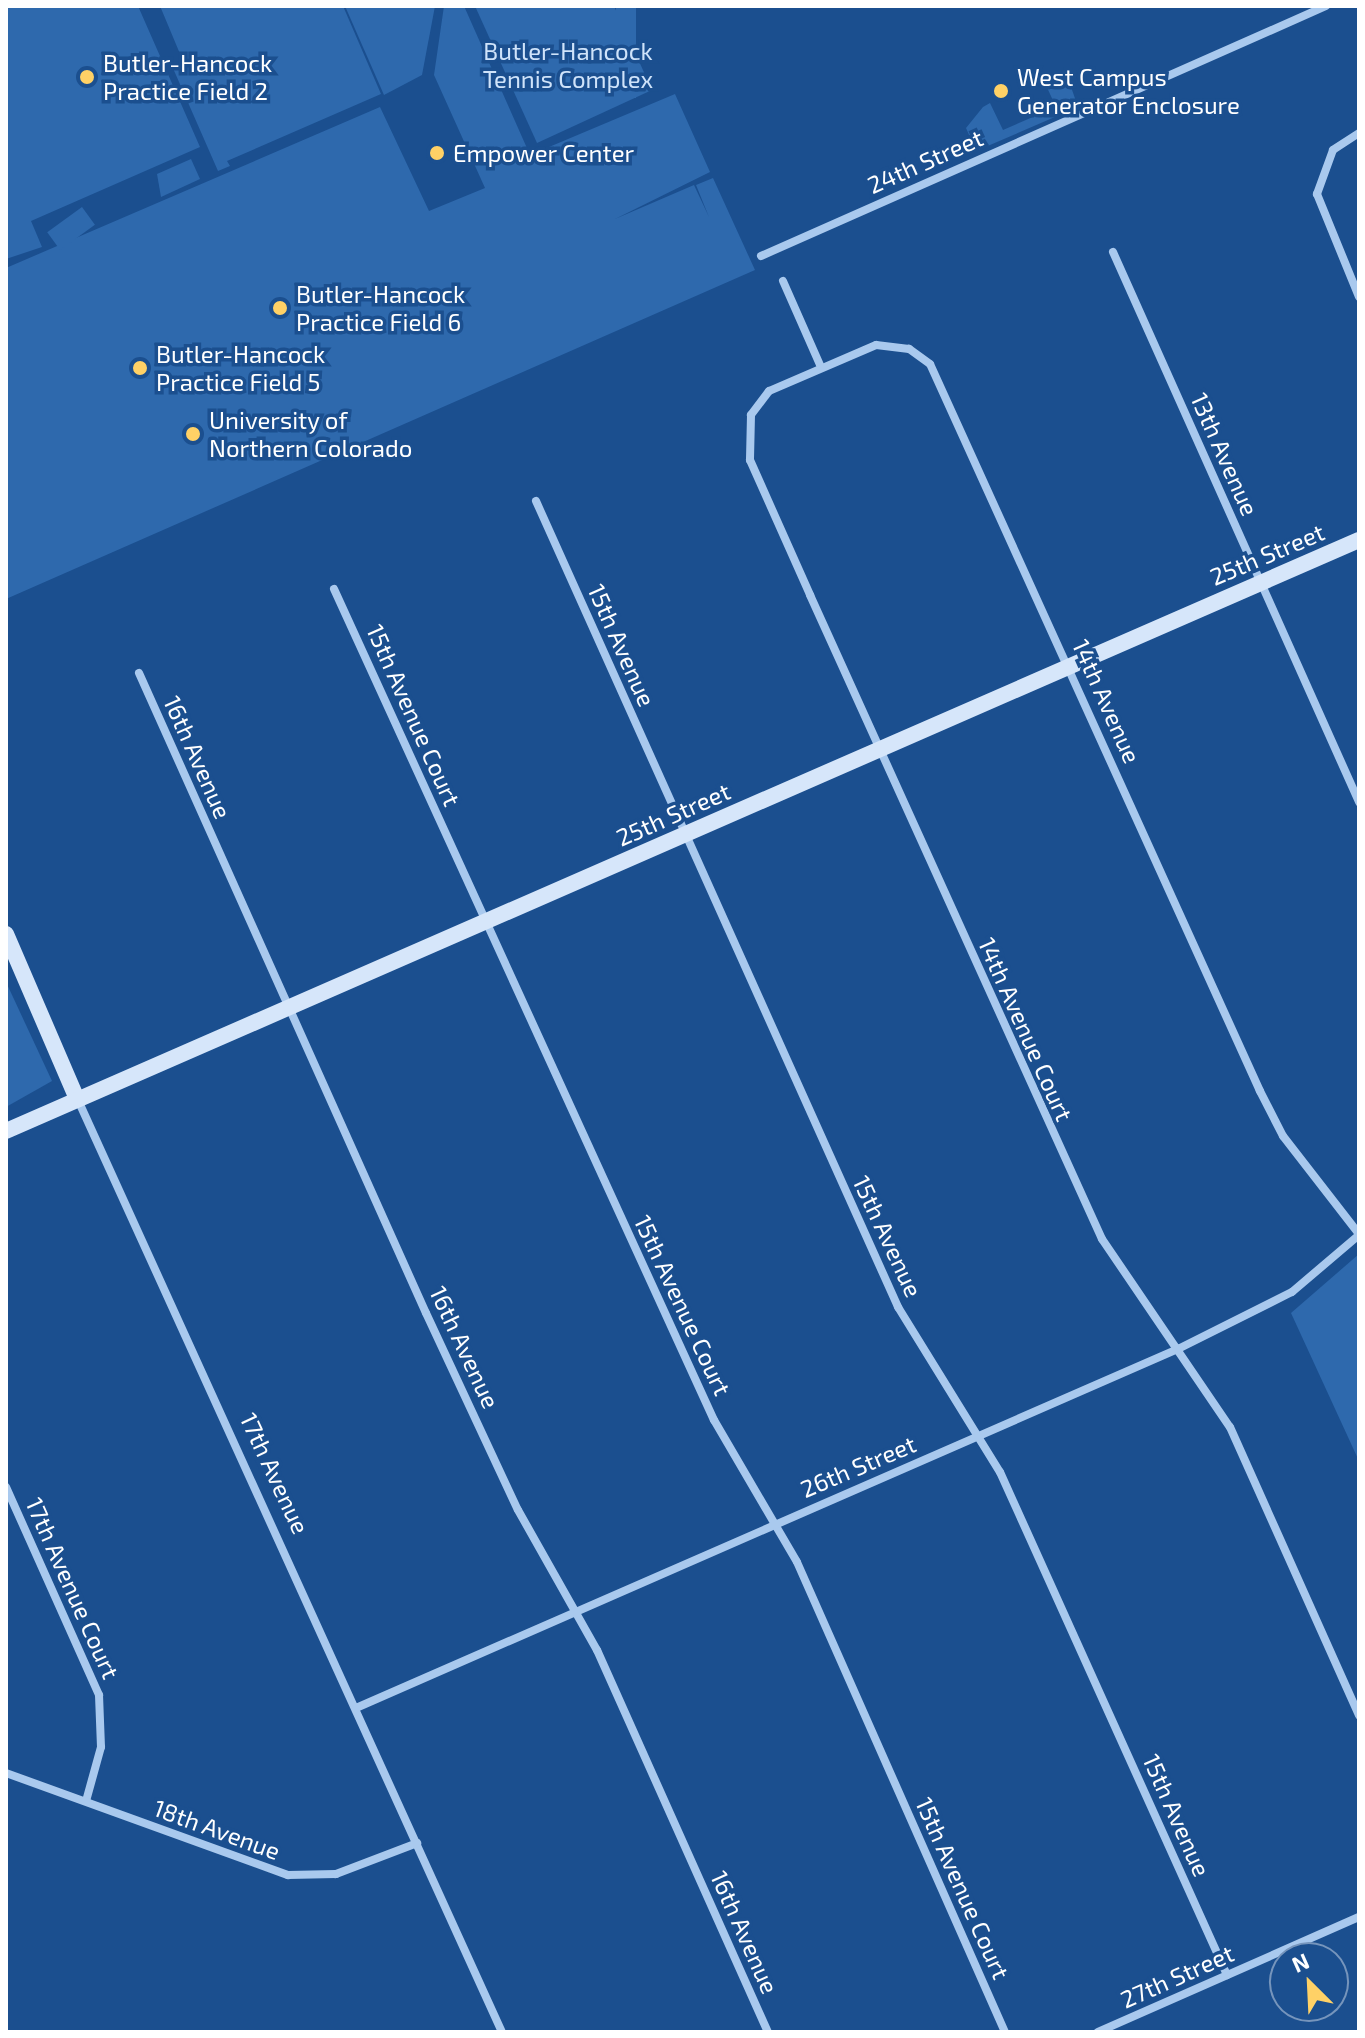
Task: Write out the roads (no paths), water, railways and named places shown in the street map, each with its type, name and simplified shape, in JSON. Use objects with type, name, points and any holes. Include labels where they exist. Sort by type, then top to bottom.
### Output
[{"type":"street","name":"24th Street","points":[[761,256],[1326,6]]},
{"type":"street","points":[[1359,133],[1333,150],[1317,194],[1359,297]]},
{"type":"street","name":"13th Avenue","points":[[1113,252],[1359,802]]},
{"type":"street","points":[[783,281],[821,367]]},
{"type":"street","name":"14th Avenue","points":[[821,367],[890,344],[930,364],[1260,1091],[1283,1136],[1359,1234]]},
{"type":"street","name":"14th Avenue Court","points":[[821,367],[769,391],[751,415],[747,440],[881,750],[1102,1239],[1180,1348],[1230,1427],[1359,1715]]},
{"type":"street","name":"15th Avenue","points":[[536,501],[898,1307],[979,1436],[1227,1975]]},
{"type":"street","name":"25th Street","points":[[6,1131],[1359,540]]},
{"type":"street","name":"15th Avenue Court","points":[[334,589],[714,1420],[777,1523],[1005,2032]]},
{"type":"street","name":"16th Avenue","points":[[139,673],[518,1510],[576,1611],[768,2032]]},
{"type":"street","name":"17th Avenue","points":[[6,934],[77,1099],[502,2032]]},
{"type":"street","name":"26th Street","points":[[356,1708],[1180,1348],[1292,1292],[1359,1234]]},
{"type":"street","name":"17th Avenue Court","points":[[6,1487],[99,1695],[101,1747],[86,1801]]},
{"type":"street","name":"18th Avenue","points":[[6,1773],[288,1875],[336,1874],[417,1843]]},
{"type":"street","name":"27th Street","points":[[1098,2032],[1359,1917]]},
{"type":"place","name":"Butler-Hancock Practice Field 2","points":[[87,77]]},
{"type":"place","name":"West Campus Generator Enclosure","points":[[1001,91]]},
{"type":"place","name":"Empower Center","points":[[437,153]]},
{"type":"place","name":"Butler-Hancock Practice Field 6","points":[[280,308]]},
{"type":"place","name":"Butler-Hancock Practice Field 5","points":[[140,368]]},
{"type":"place","name":"University of Northern Colorado","points":[[193,434]]},
{"type":"park label","name":"Butler-Hancock Tennis Complex","points":[[568,65]]}]
